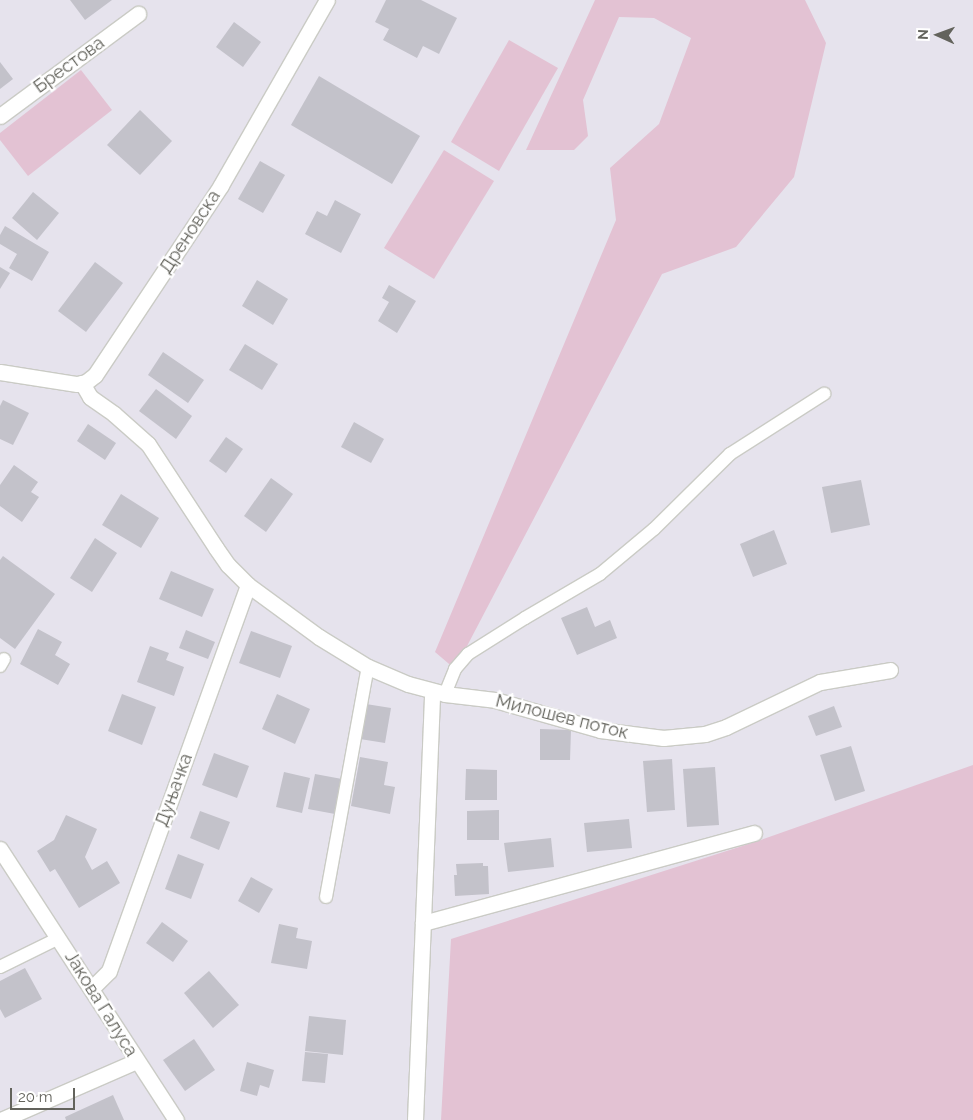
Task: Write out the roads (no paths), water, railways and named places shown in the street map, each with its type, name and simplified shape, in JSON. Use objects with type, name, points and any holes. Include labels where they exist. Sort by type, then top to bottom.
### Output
[{"type":"street","name":"Дреновска","points":[[82,383],[91,379],[100,370],[221,185],[327,0]]},
{"type":"street","name":"Брестова","points":[[0,116],[138,14]]},
{"type":"street","points":[[0,372],[62,382],[82,383]]},
{"type":"street","name":"Милошев поток","points":[[82,383],[90,398],[114,414],[148,444],[228,565],[248,585],[319,637],[368,667],[408,684],[438,692],[495,700],[600,730],[663,738],[705,734],[726,727],[820,682],[890,670]]},
{"type":"street","name":"Дуњачка","points":[[92,989],[109,970],[248,585]]},
{"type":"street","points":[[415,1120],[423,923],[438,692]]},
{"type":"street","points":[[423,923],[754,833]]},
{"type":"street","name":"Јакова Галуса","points":[[0,849],[176,1120]]},
{"type":"street","points":[[1,1120],[137,1061]]},
{"type":"lane","points":[[438,692],[468,654],[600,574],[654,529],[730,454],[824,394]]},
{"type":"lane","points":[[326,897],[368,667]]},
{"type":"lane","name":"Јакова Галуса","points":[[0,967],[59,938]]}]
